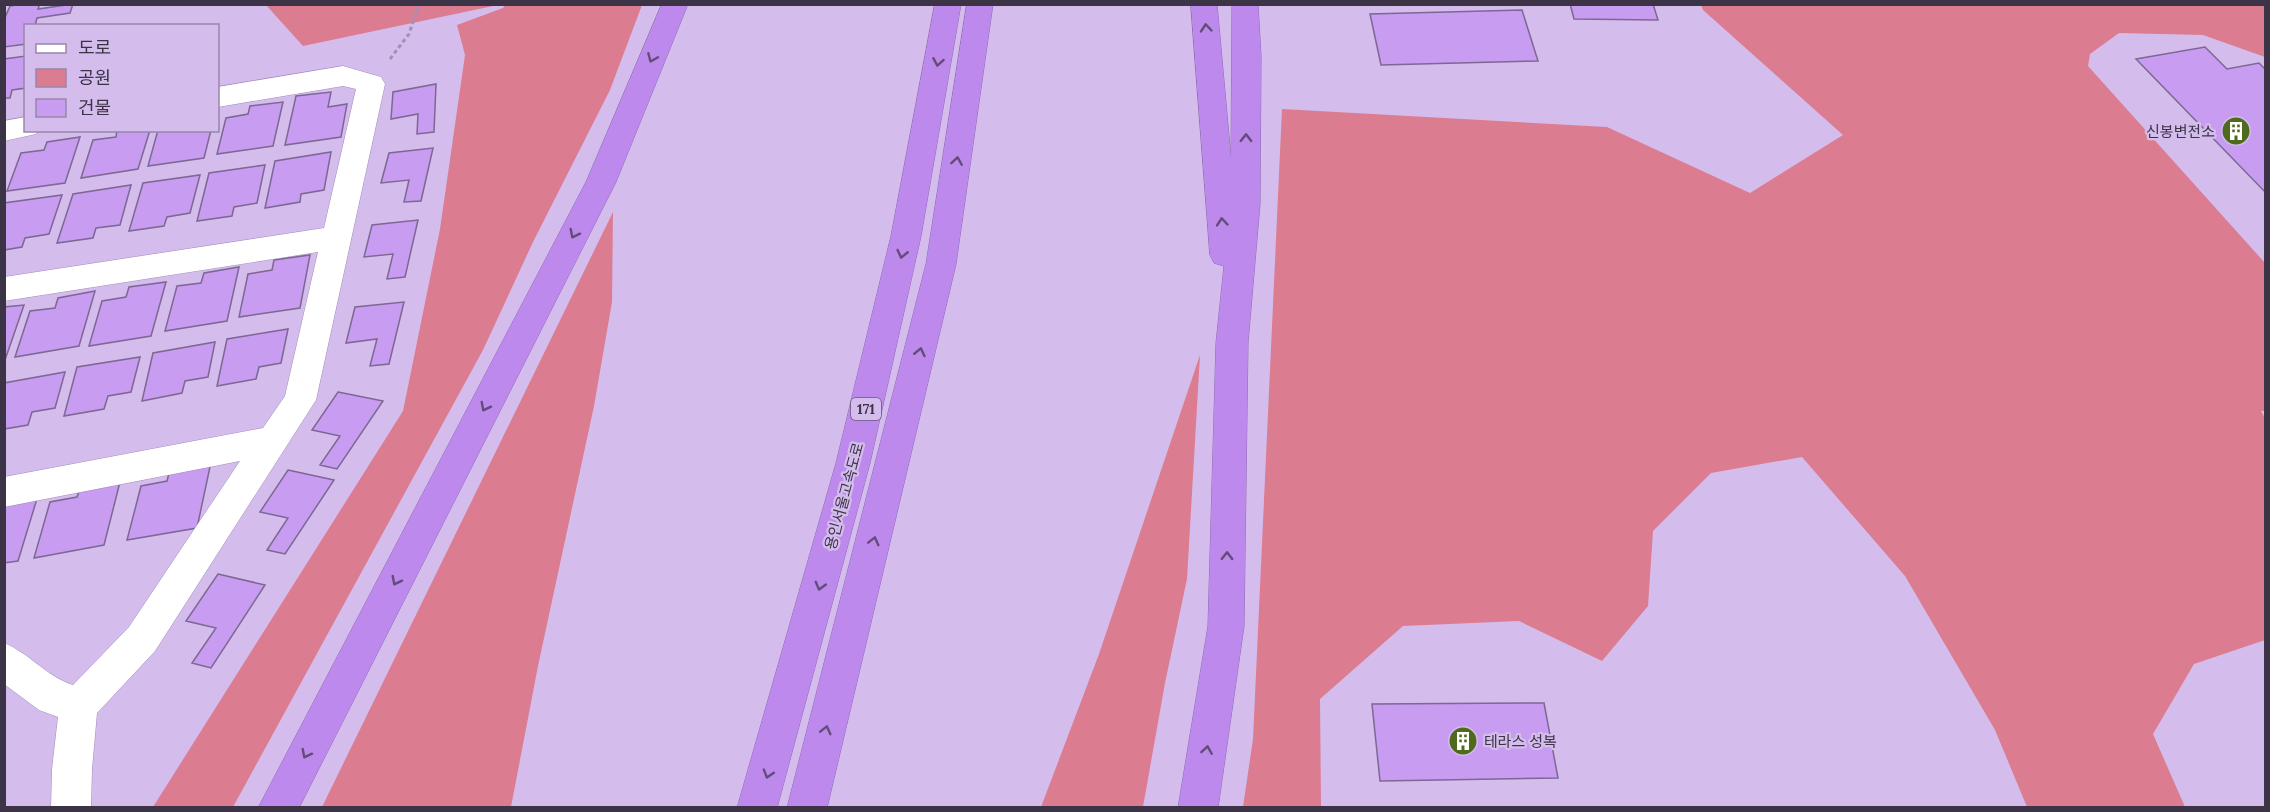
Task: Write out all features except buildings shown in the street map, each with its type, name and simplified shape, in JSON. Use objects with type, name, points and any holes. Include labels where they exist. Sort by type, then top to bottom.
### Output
[{"type":"highway","points":[[278,807],[601,182],[675,4]]},
{"type":"highway","name":"용인서울고속도로","points":[[757,807],[853,463],[906,236],[948,4]]},
{"type":"highway","name":"171","points":[[807,807],[941,264],[980,4]]},
{"type":"highway","points":[[1204,4],[1232,343]]},
{"type":"highway","points":[[1198,807],[1226,626],[1232,343],[1245,204],[1247,56],[1245,4]]},
{"type":"street","points":[[71,807],[72,770],[79,705],[142,639],[300,400],[371,84],[343,76],[219,97]]},
{"type":"street","points":[[4,131],[24,127]]},
{"type":"street","points":[[4,289],[335,238]]},
{"type":"street","points":[[4,492],[273,440]]},
{"type":"street","points":[[4,661],[52,697],[79,705]]},
{"type":"path","points":[[371,84],[409,34],[419,4]]},
{"type":"green space","points":[[266,5],[498,5],[303,46]]},
{"type":"green space","points":[[505,5],[642,5],[610,90],[533,242],[483,350],[233,807],[153,807],[403,411],[440,229],[465,55],[457,25],[503,8]]},
{"type":"green space","points":[[1701,5],[2265,5],[2265,57],[2203,35],[2119,33],[2090,54],[2088,66],[2265,263],[2265,411],[2261,411],[2266,420],[2265,640],[2194,664],[2153,734],[2185,807],[2027,807],[1995,730],[1905,576],[1802,457],[1711,473],[1653,531],[1648,606],[1602,661],[1519,621],[1403,626],[1320,699],[1321,807],[1243,807],[1253,739],[1282,109],[1607,127],[1750,193],[1843,135],[1703,10]]},
{"type":"green space","points":[[613,212],[612,302],[594,406],[538,666],[511,807],[322,807]]},
{"type":"green space","points":[[1200,355],[1187,579],[1165,683],[1143,807],[1041,807],[1099,654]]},
{"type":"place","name":"신봉변전소","points":[[2236,131]]},
{"type":"place","name":"테라스 성복","points":[[1463,741]]}]
